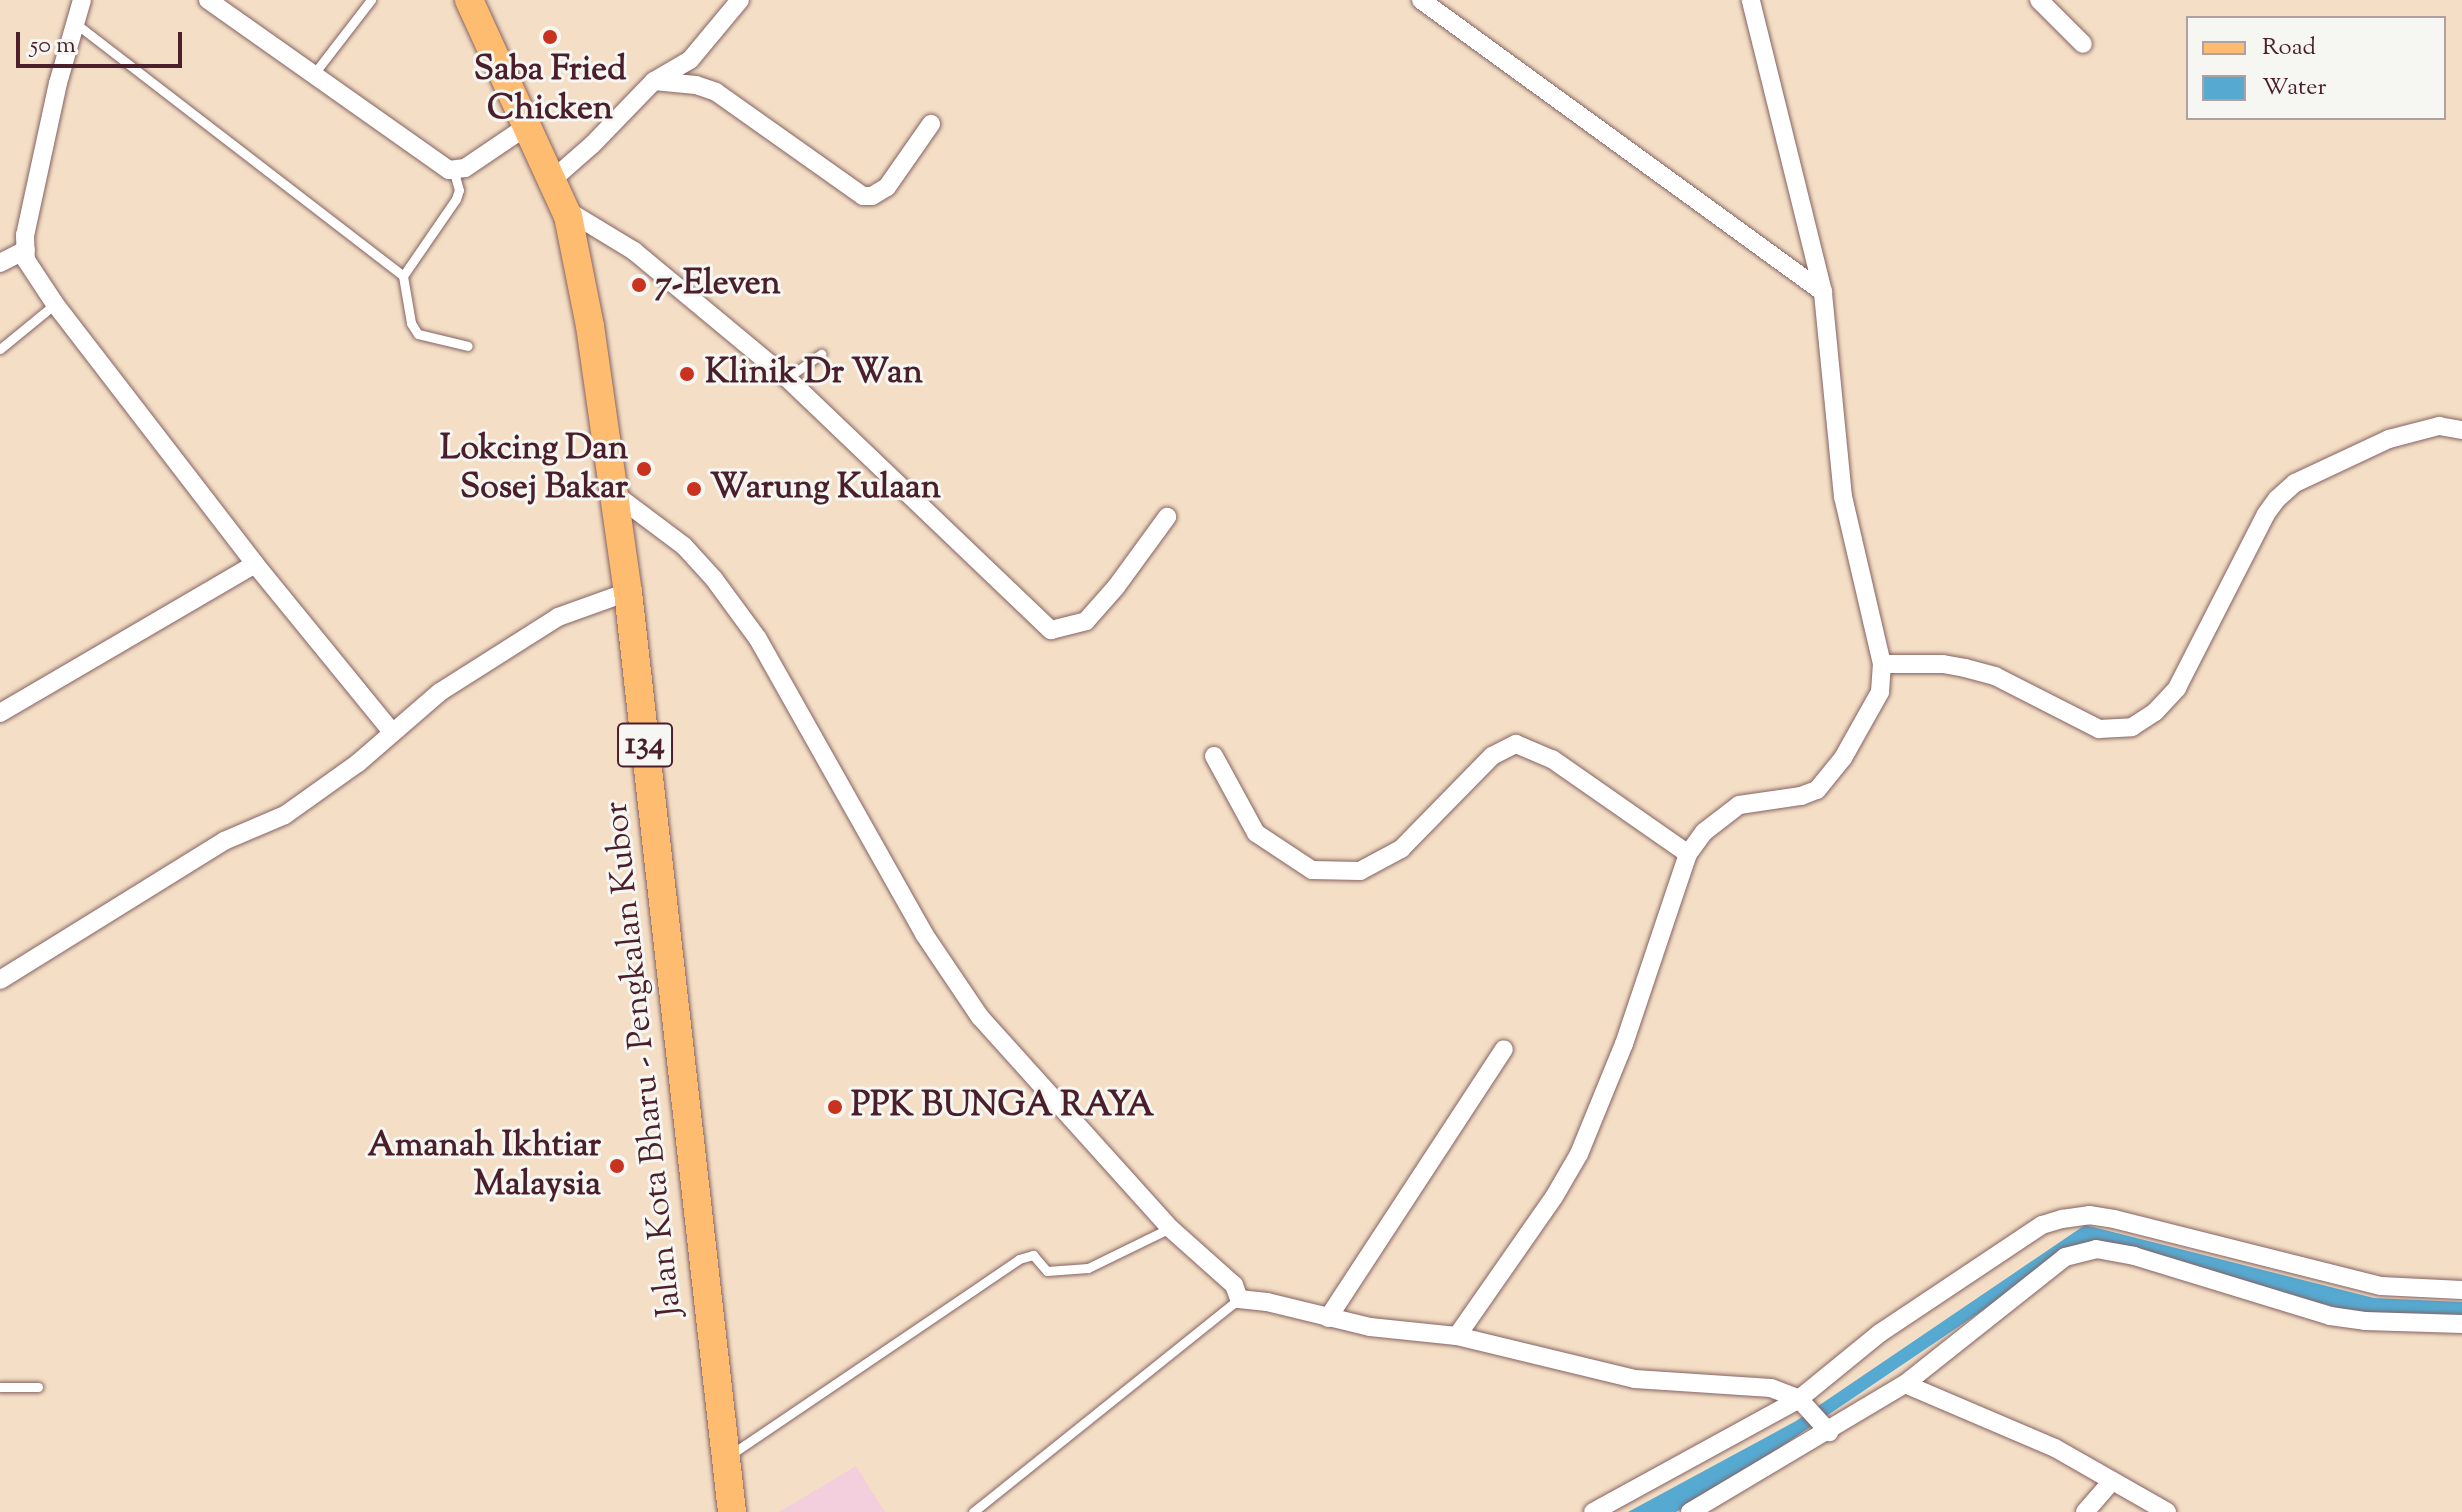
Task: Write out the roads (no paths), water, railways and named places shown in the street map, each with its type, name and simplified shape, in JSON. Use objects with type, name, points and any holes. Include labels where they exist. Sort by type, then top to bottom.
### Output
[{"type":"main road","name":"Jalan Kota Bharu - Pengkalan Kubor","points":[[469,0],[565,209],[590,326],[611,491],[628,592],[732,1512]]},
{"type":"street","points":[[82,0],[55,98],[25,235],[26,260],[55,304],[255,564],[391,731]]},
{"type":"street","points":[[208,0],[454,172],[527,126]]},
{"type":"street","points":[[552,180],[592,145],[654,81],[690,60],[740,0]]},
{"type":"street","points":[[1421,0],[1823,292]]},
{"type":"street","points":[[1457,1336],[1554,1197],[1579,1154],[1624,1044],[1688,854],[1704,832],[1739,805],[1810,794],[1826,782],[1880,692],[1882,664],[1843,497],[1823,292],[1751,0]]},
{"type":"street","points":[[2039,0],[2083,44]]},
{"type":"street","points":[[654,81],[696,85],[716,92],[863,196],[872,196],[887,187],[931,124]]},
{"type":"street","points":[[565,209],[634,251],[787,378],[1051,630],[1086,621],[1116,587],[1167,517]]},
{"type":"street","points":[[0,263],[26,250]]},
{"type":"street","points":[[1882,664],[1965,668],[1995,676],[2099,729],[2132,727],[2155,712],[2177,688],[2266,514],[2277,499],[2295,483],[2389,439],[2439,426],[2462,430]]},
{"type":"street","points":[[611,491],[663,527],[714,579],[772,659],[924,934],[980,1017],[1170,1228],[1234,1285],[1239,1299],[1267,1302],[1328,1318],[1457,1336],[1635,1379],[1771,1388],[1804,1404],[1826,1428]]},
{"type":"street","points":[[0,713],[255,564]]},
{"type":"street","points":[[0,980],[224,841],[285,815],[336,781],[440,692],[558,617],[628,592]]},
{"type":"street","points":[[1214,756],[1256,833],[1312,870],[1360,871],[1401,849],[1492,756],[1516,744],[1552,759],[1688,854]]},
{"type":"street","points":[[1328,1318],[1504,1049]]},
{"type":"street","points":[[1593,1512],[1804,1404],[1880,1333],[2042,1225],[2062,1219],[2089,1215],[2114,1219],[2381,1286],[2462,1290]]},
{"type":"street","points":[[1690,1512],[1826,1428],[1905,1384],[2065,1257],[2096,1249],[2134,1256],[2330,1316],[2365,1321],[2462,1324]]},
{"type":"street","points":[[1905,1384],[2094,1467],[2112,1481],[2167,1512]]},
{"type":"street","points":[[2085,1512],[2112,1481]]},
{"type":"lane","points":[[313,75],[371,0]]},
{"type":"lane","points":[[75,23],[403,276],[411,323],[418,334],[468,346]]},
{"type":"lane","points":[[403,276],[456,199],[459,190],[454,172]]},
{"type":"lane","points":[[0,349],[55,304]]},
{"type":"lane","points":[[787,378],[821,354]]},
{"type":"lane","points":[[727,1457],[1019,1259],[1033,1255],[1047,1271],[1088,1268],[1170,1228]]},
{"type":"lane","points":[[973,1512],[1239,1299]]},
{"type":"lane","points":[[0,1387],[38,1387]]},
{"type":"water","points":[[2085,1225],[2374,1298],[2462,1302],[2462,1319],[2349,1311],[2096,1241],[2029,1279],[1726,1484],[1676,1512],[1628,1512],[1796,1421]]},
{"type":"place","name":"Saba Fried Chicken","points":[[550,37]]},
{"type":"place","name":"7-Eleven","points":[[639,285]]},
{"type":"place","name":"Klinik Dr Wan","points":[[687,374]]},
{"type":"place","name":"Lokcing Dan Sosej Bakar","points":[[644,469]]},
{"type":"place","name":"Warung Kulaan","points":[[694,489]]},
{"type":"place","name":"PPK BUNGA RAYA","points":[[835,1107]]},
{"type":"place","name":"Amanah Ikhtiar Malaysia","points":[[617,1166]]}]
